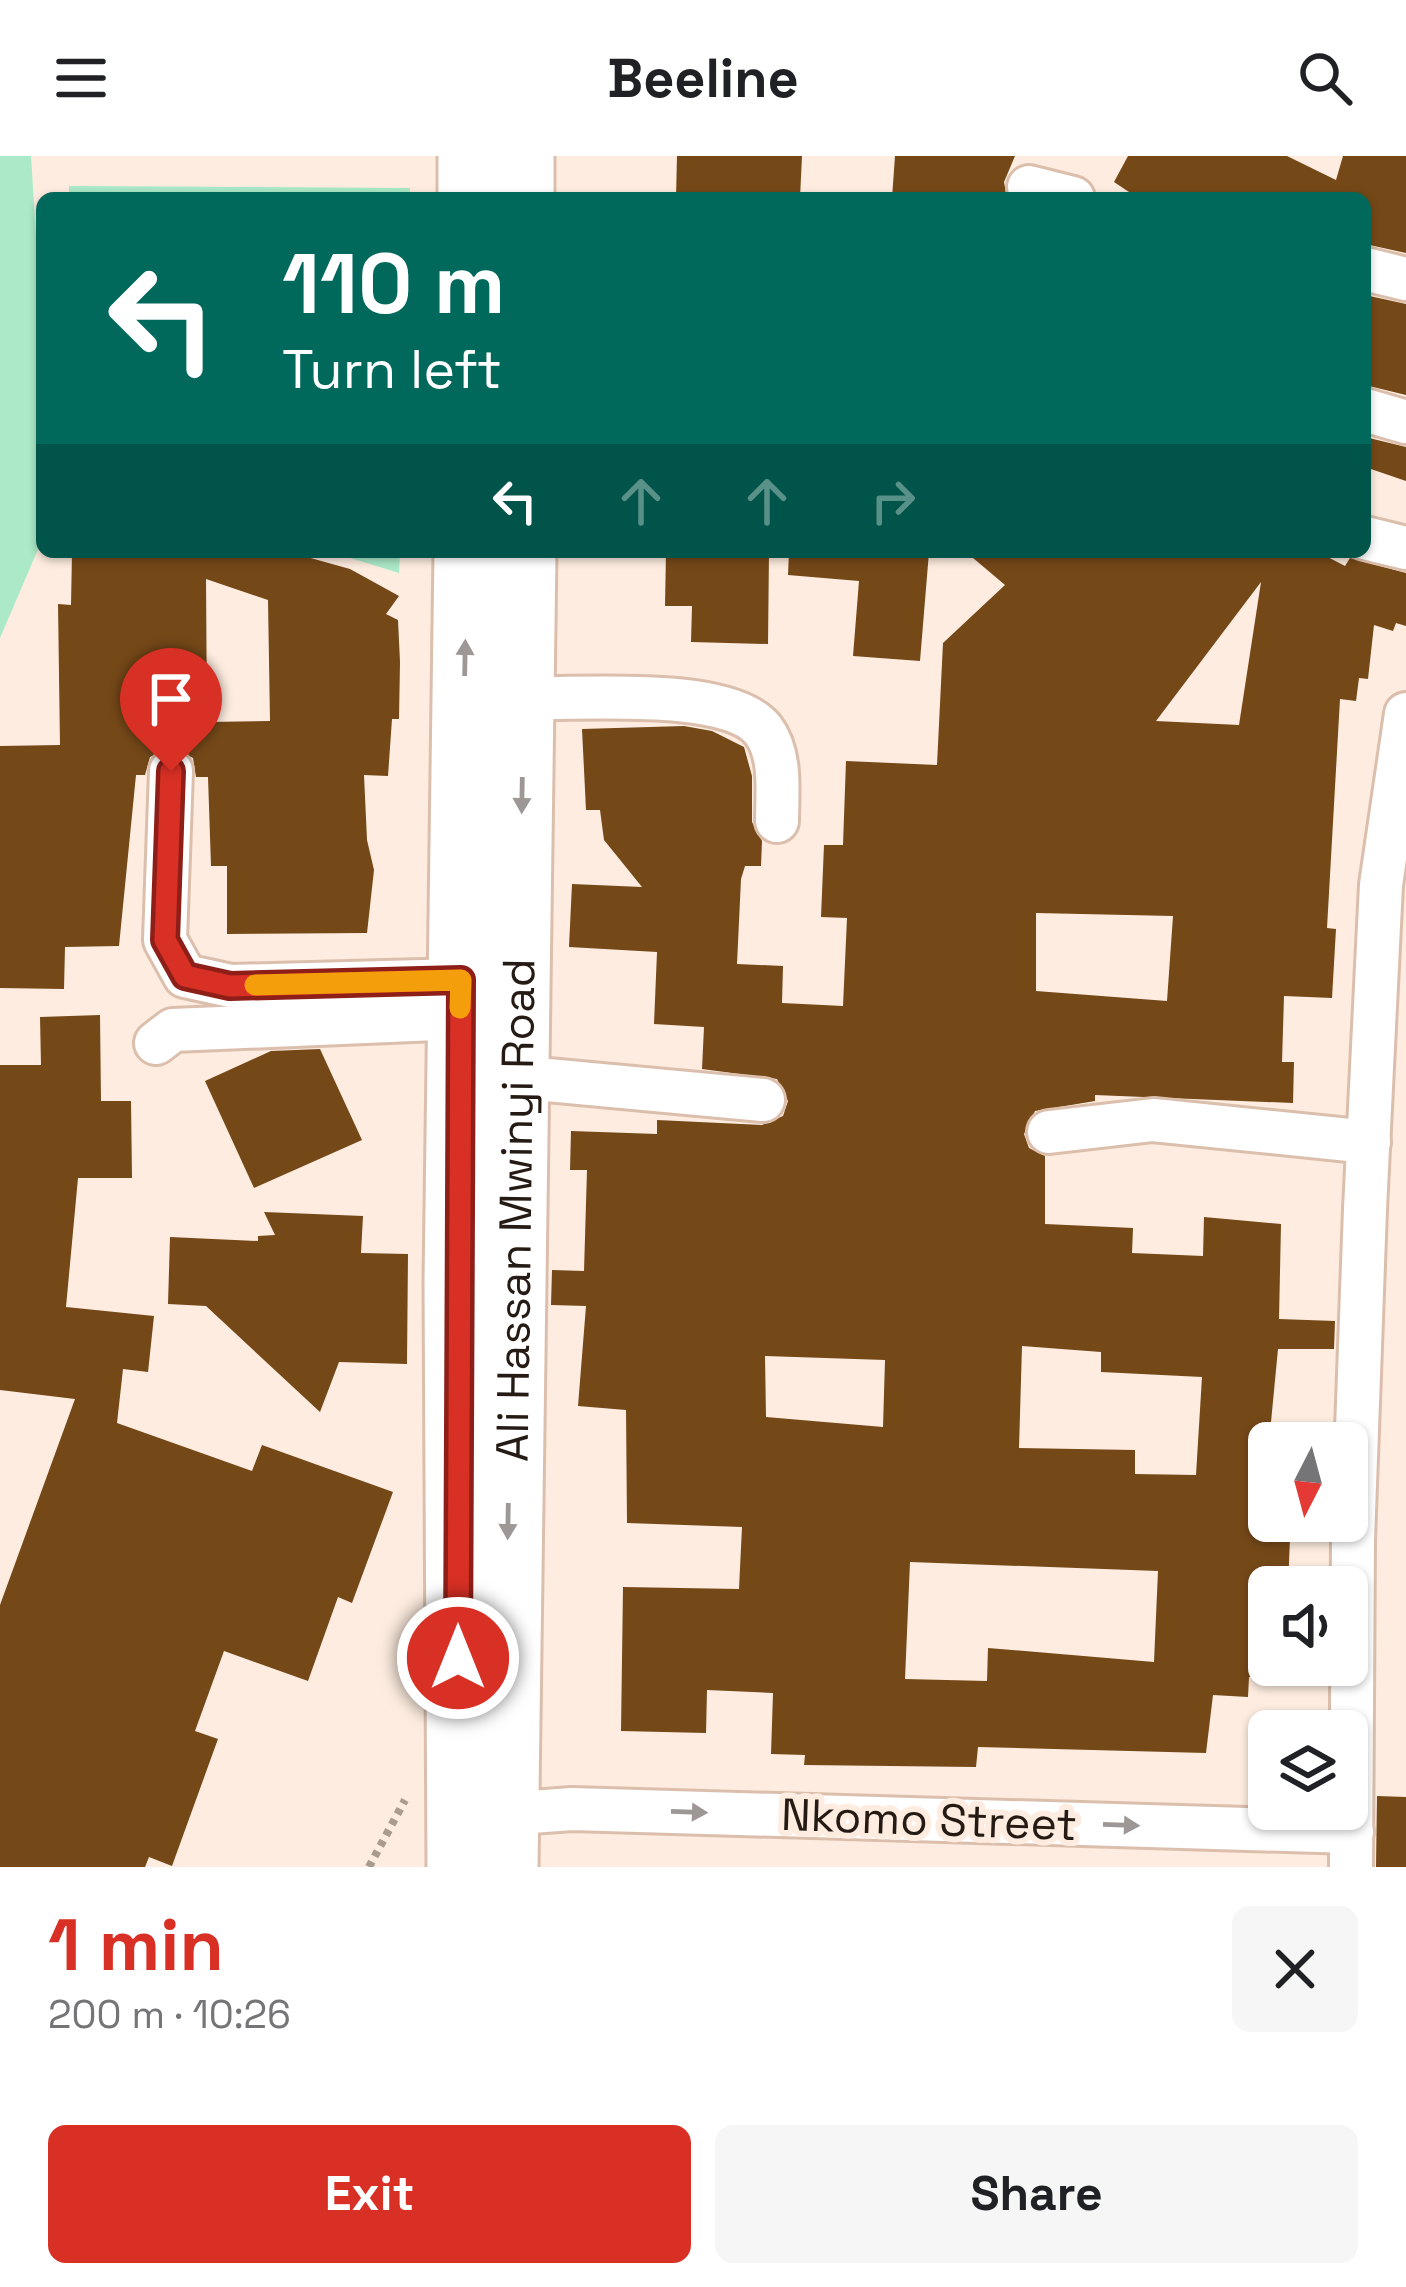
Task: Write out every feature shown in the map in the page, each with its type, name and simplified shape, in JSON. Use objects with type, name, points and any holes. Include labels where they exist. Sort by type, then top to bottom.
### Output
[{"type":"highway","points":[[470,156],[470,192]]},
{"type":"highway","points":[[522,156],[522,192]]},
{"type":"highway","name":"Ali Hassan Mwinyi Road","points":[[459,1867],[466,558]]},
{"type":"highway","name":"Ali Hassan Mwinyi Road","points":[[506,1840],[524,558]]},
{"type":"street","points":[[1029,180],[1058,192]]},
{"type":"street","points":[[1371,271],[1406,280]]},
{"type":"street","points":[[1371,412],[1406,422]]},
{"type":"street","points":[[1371,539],[1406,548]]},
{"type":"street","points":[[525,698],[663,700],[742,711],[764,730],[776,759],[777,821]]},
{"type":"street","points":[[1352,1850],[1353,1540],[1381,885],[1406,714]]},
{"type":"street","points":[[171,771],[165,940],[185,976],[230,986],[460,999]]},
{"type":"street","points":[[156,1043],[173,1030],[460,999]]},
{"type":"street","points":[[515,1077],[763,1100]]},
{"type":"street","points":[[1049,1132],[1153,1120],[1369,1142]]},
{"type":"street","name":"Nkomo Street","points":[[506,1840],[572,1809],[1352,1850]]},
{"type":"green space","points":[[0,156],[31,156],[36,236],[36,554],[0,638]]},
{"type":"green space","points":[[69,186],[410,188],[410,192],[69,192]]},
{"type":"green space","points":[[350,558],[400,558],[399,573]]},
{"type":"building","points":[[677,156],[802,156],[800,192],[676,192]]},
{"type":"building","points":[[895,156],[1015,156],[1004,182],[1006,192],[892,192]]},
{"type":"building","points":[[1128,156],[1287,156],[1336,180],[1343,156],[1406,156],[1406,253],[1371,245],[1371,192],[1129,192],[1114,182]]},
{"type":"building","points":[[1371,296],[1406,304],[1406,395],[1371,386]]},
{"type":"building","points":[[1371,438],[1406,447],[1406,481],[1371,469]]},
{"type":"building","points":[[72,558],[311,558],[350,569],[399,596],[386,614],[398,620],[400,662],[399,719],[392,719],[388,776],[364,775],[367,840],[374,870],[367,933],[227,934],[227,866],[211,866],[208,777],[196,777],[193,758],[171,746],[150,757],[145,775],[136,775],[119,946],[65,947],[64,989],[0,988],[0,746],[60,745],[58,604],[71,605]],"holes":[[[206,579],[268,600],[270,721],[207,722]]]},
{"type":"building","points":[[666,558],[769,558],[768,644],[691,642],[692,606],[665,606]]},
{"type":"building","points":[[789,558],[929,558],[920,661],[853,656],[859,581],[788,575]]},
{"type":"building","points":[[973,558],[1330,558],[1345,566],[1350,558],[1406,573],[1406,626],[1396,623],[1393,631],[1374,625],[1368,679],[1359,678],[1356,701],[1340,699],[1327,928],[1336,929],[1332,998],[1284,996],[1282,1062],[1294,1062],[1293,1103],[1095,1095],[1095,1101],[1035,1111],[1024,1134],[1029,1148],[1045,1156],[1045,1224],[1133,1228],[1132,1253],[1203,1256],[1204,1217],[1281,1224],[1279,1319],[1335,1321],[1334,1349],[1278,1349],[1271,1422],[1248,1422],[1248,1542],[1290,1542],[1289,1566],[1248,1566],[1248,1697],[1213,1695],[1206,1753],[978,1747],[976,1767],[804,1765],[805,1755],[771,1754],[773,1693],[707,1690],[706,1733],[621,1731],[623,1587],[739,1589],[742,1527],[627,1523],[626,1410],[578,1406],[586,1306],[551,1305],[552,1270],[584,1271],[587,1170],[570,1170],[571,1131],[657,1134],[657,1120],[762,1125],[783,1116],[788,1101],[777,1079],[702,1069],[704,1027],[654,1024],[657,952],[569,947],[572,884],[642,887],[604,840],[600,810],[586,810],[582,729],[684,726],[712,731],[744,747],[752,776],[752,822],[762,841],[761,866],[745,866],[741,879],[737,964],[783,966],[782,1003],[843,1006],[847,918],[821,917],[824,845],[843,845],[846,761],[937,765],[943,643],[1005,585]],"holes":[[[1261,582],[1239,725],[1156,721]],[[1036,913],[1173,916],[1167,1001],[1036,991]],[[1022,1346],[1101,1352],[1101,1372],[1202,1377],[1196,1475],[1135,1474],[1135,1450],[1019,1448]],[[765,1356],[885,1360],[883,1427],[766,1417]],[[910,1562],[1158,1571],[1154,1662],[988,1648],[987,1681],[905,1679]]]},
{"type":"building","points":[[100,1015],[101,1101],[131,1101],[132,1178],[78,1178],[66,1307],[154,1316],[148,1372],[123,1369],[117,1423],[252,1471],[262,1445],[393,1492],[352,1603],[338,1597],[308,1681],[224,1651],[195,1731],[218,1739],[172,1866],[149,1857],[145,1867],[0,1867],[0,1605],[75,1399],[0,1390],[0,1065],[41,1065],[40,1017]]},
{"type":"building","points":[[320,1049],[362,1140],[254,1188],[205,1081],[271,1051]]},
{"type":"building","points":[[264,1212],[363,1216],[361,1253],[408,1254],[407,1364],[339,1362],[320,1412],[206,1306],[168,1304],[170,1237],[258,1241],[258,1236],[275,1235]]},
{"type":"building","points":[[1377,1796],[1406,1797],[1406,1867],[1376,1867]]},
{"type":"slow traffic","points":[[255,985],[461,980],[460,1008]]},
{"type":"route","points":[[171,771],[165,940],[185,976],[230,986],[461,980],[456,1282],[458,1658]]}]
